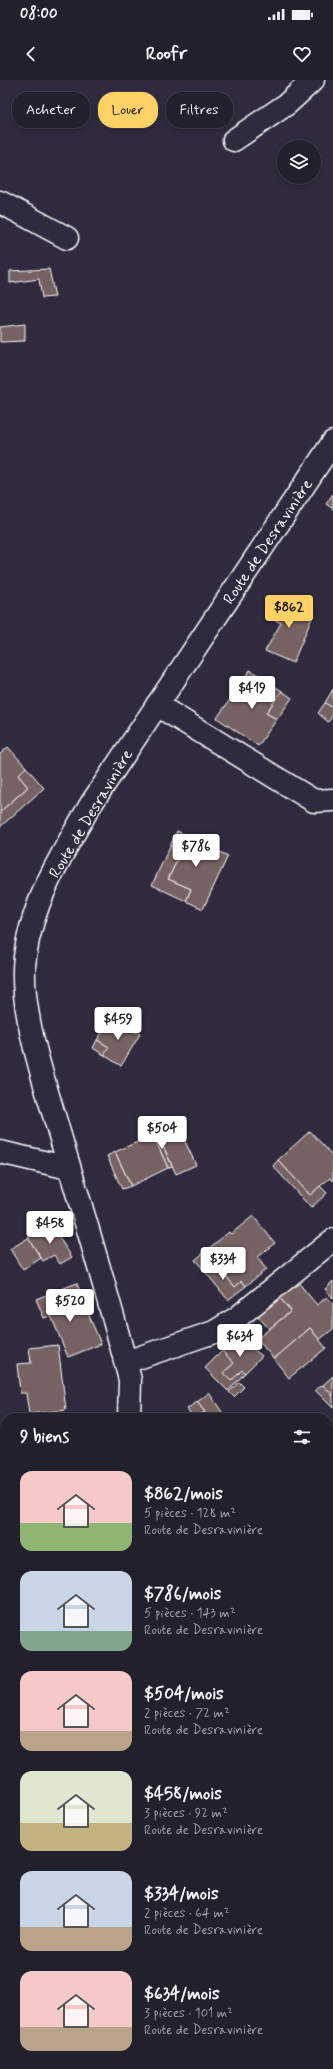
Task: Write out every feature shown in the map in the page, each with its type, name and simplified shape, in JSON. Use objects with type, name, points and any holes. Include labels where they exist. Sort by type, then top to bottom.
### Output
[{"type":"street","points":[[234,140],[287,104],[313,80]]},
{"type":"street","points":[[0,202],[67,238]]},
{"type":"street","name":"Route de Desravinière","points":[[129,1413],[130,1380],[126,1362],[41,1072],[26,1001],[24,958],[34,915],[58,859],[91,804],[333,442]]},
{"type":"street","points":[[158,705],[314,801],[333,800]]},
{"type":"street","points":[[0,1152],[69,1168]]},
{"type":"street","points":[[126,1362],[214,1332],[238,1317],[333,1240]]},
{"type":"building","points":[[49,269],[55,297],[42,298],[39,279],[10,283],[10,271]]},
{"type":"building","points":[[25,324],[25,341],[0,342],[0,327]]},
{"type":"building","points":[[333,494],[333,509],[326,504]]},
{"type":"building","points":[[279,597],[314,613],[293,663],[265,651],[281,623],[269,617]]},
{"type":"building","points":[[250,670],[257,674],[242,696],[236,691]]},
{"type":"building","points":[[257,674],[282,691],[266,713],[277,719],[258,746],[217,718],[236,691],[242,696]]},
{"type":"building","points":[[333,689],[333,708],[325,703]]},
{"type":"building","points":[[282,691],[292,698],[277,719],[266,713]]},
{"type":"building","points":[[325,703],[333,708],[333,715],[328,722],[318,713]]},
{"type":"building","points":[[8,747],[26,767],[18,775],[28,787],[0,812],[0,754]]},
{"type":"building","points":[[26,767],[44,788],[0,827],[0,812],[28,787],[18,775]]},
{"type":"building","points":[[177,831],[228,856],[203,909],[186,901],[191,889],[168,879],[181,852],[170,846]]},
{"type":"building","points":[[170,846],[181,852],[168,879],[191,889],[186,901],[152,885]]},
{"type":"building","points":[[112,1017],[140,1034],[121,1066],[104,1055],[109,1047],[97,1040]]},
{"type":"building","points":[[97,1040],[109,1047],[104,1055],[93,1048]]},
{"type":"building","points":[[177,1124],[196,1165],[176,1174],[157,1133]]},
{"type":"building","points":[[310,1131],[333,1156],[333,1181],[330,1178],[310,1195],[278,1160]]},
{"type":"building","points":[[157,1133],[172,1166],[168,1168],[153,1135]]},
{"type":"building","points":[[153,1135],[168,1168],[131,1186],[115,1152]]},
{"type":"building","points":[[115,1152],[131,1186],[122,1189],[107,1156]]},
{"type":"building","points":[[278,1160],[310,1195],[320,1186],[327,1193],[311,1208],[273,1166]]},
{"type":"building","points":[[253,1216],[275,1243],[257,1257],[266,1269],[246,1286],[242,1281],[235,1287],[213,1261],[203,1269],[195,1260],[229,1232],[231,1234]]},
{"type":"building","points":[[50,1224],[72,1257],[60,1264],[54,1255],[43,1261],[28,1238]]},
{"type":"building","points":[[28,1238],[41,1258],[23,1270],[10,1249]]},
{"type":"building","points":[[213,1261],[235,1287],[242,1281],[246,1286],[228,1300],[203,1269]]},
{"type":"building","points":[[297,1281],[317,1305],[327,1297],[333,1304],[333,1329],[319,1340],[310,1328],[274,1359],[257,1339],[291,1311],[279,1297]]},
{"type":"building","points":[[333,1281],[333,1298],[325,1289]]},
{"type":"building","points":[[77,1283],[82,1299],[65,1306],[59,1290]]},
{"type":"building","points":[[59,1290],[65,1306],[82,1299],[101,1344],[68,1357],[51,1316],[44,1318],[36,1299]]},
{"type":"building","points":[[279,1297],[291,1311],[269,1329],[257,1315]]},
{"type":"building","points":[[310,1328],[326,1348],[289,1378],[274,1359]]},
{"type":"building","points":[[237,1336],[262,1356],[245,1373],[242,1370],[231,1381],[223,1373],[234,1363],[222,1351]]},
{"type":"building","points":[[58,1345],[66,1410],[29,1413],[26,1393],[20,1393],[17,1364],[31,1363],[29,1348]]},
{"type":"building","points":[[222,1351],[234,1363],[223,1373],[231,1381],[242,1370],[245,1373],[228,1391],[205,1368]]},
{"type":"building","points":[[333,1376],[333,1396],[323,1385]]},
{"type":"building","points":[[239,1382],[244,1387],[234,1397],[229,1392]]},
{"type":"building","points":[[323,1385],[333,1396],[333,1408],[315,1390]]},
{"type":"building","points":[[209,1393],[223,1413],[204,1413],[205,1412],[197,1402]]},
{"type":"building","points":[[197,1402],[205,1412],[190,1413],[187,1409]]}]
